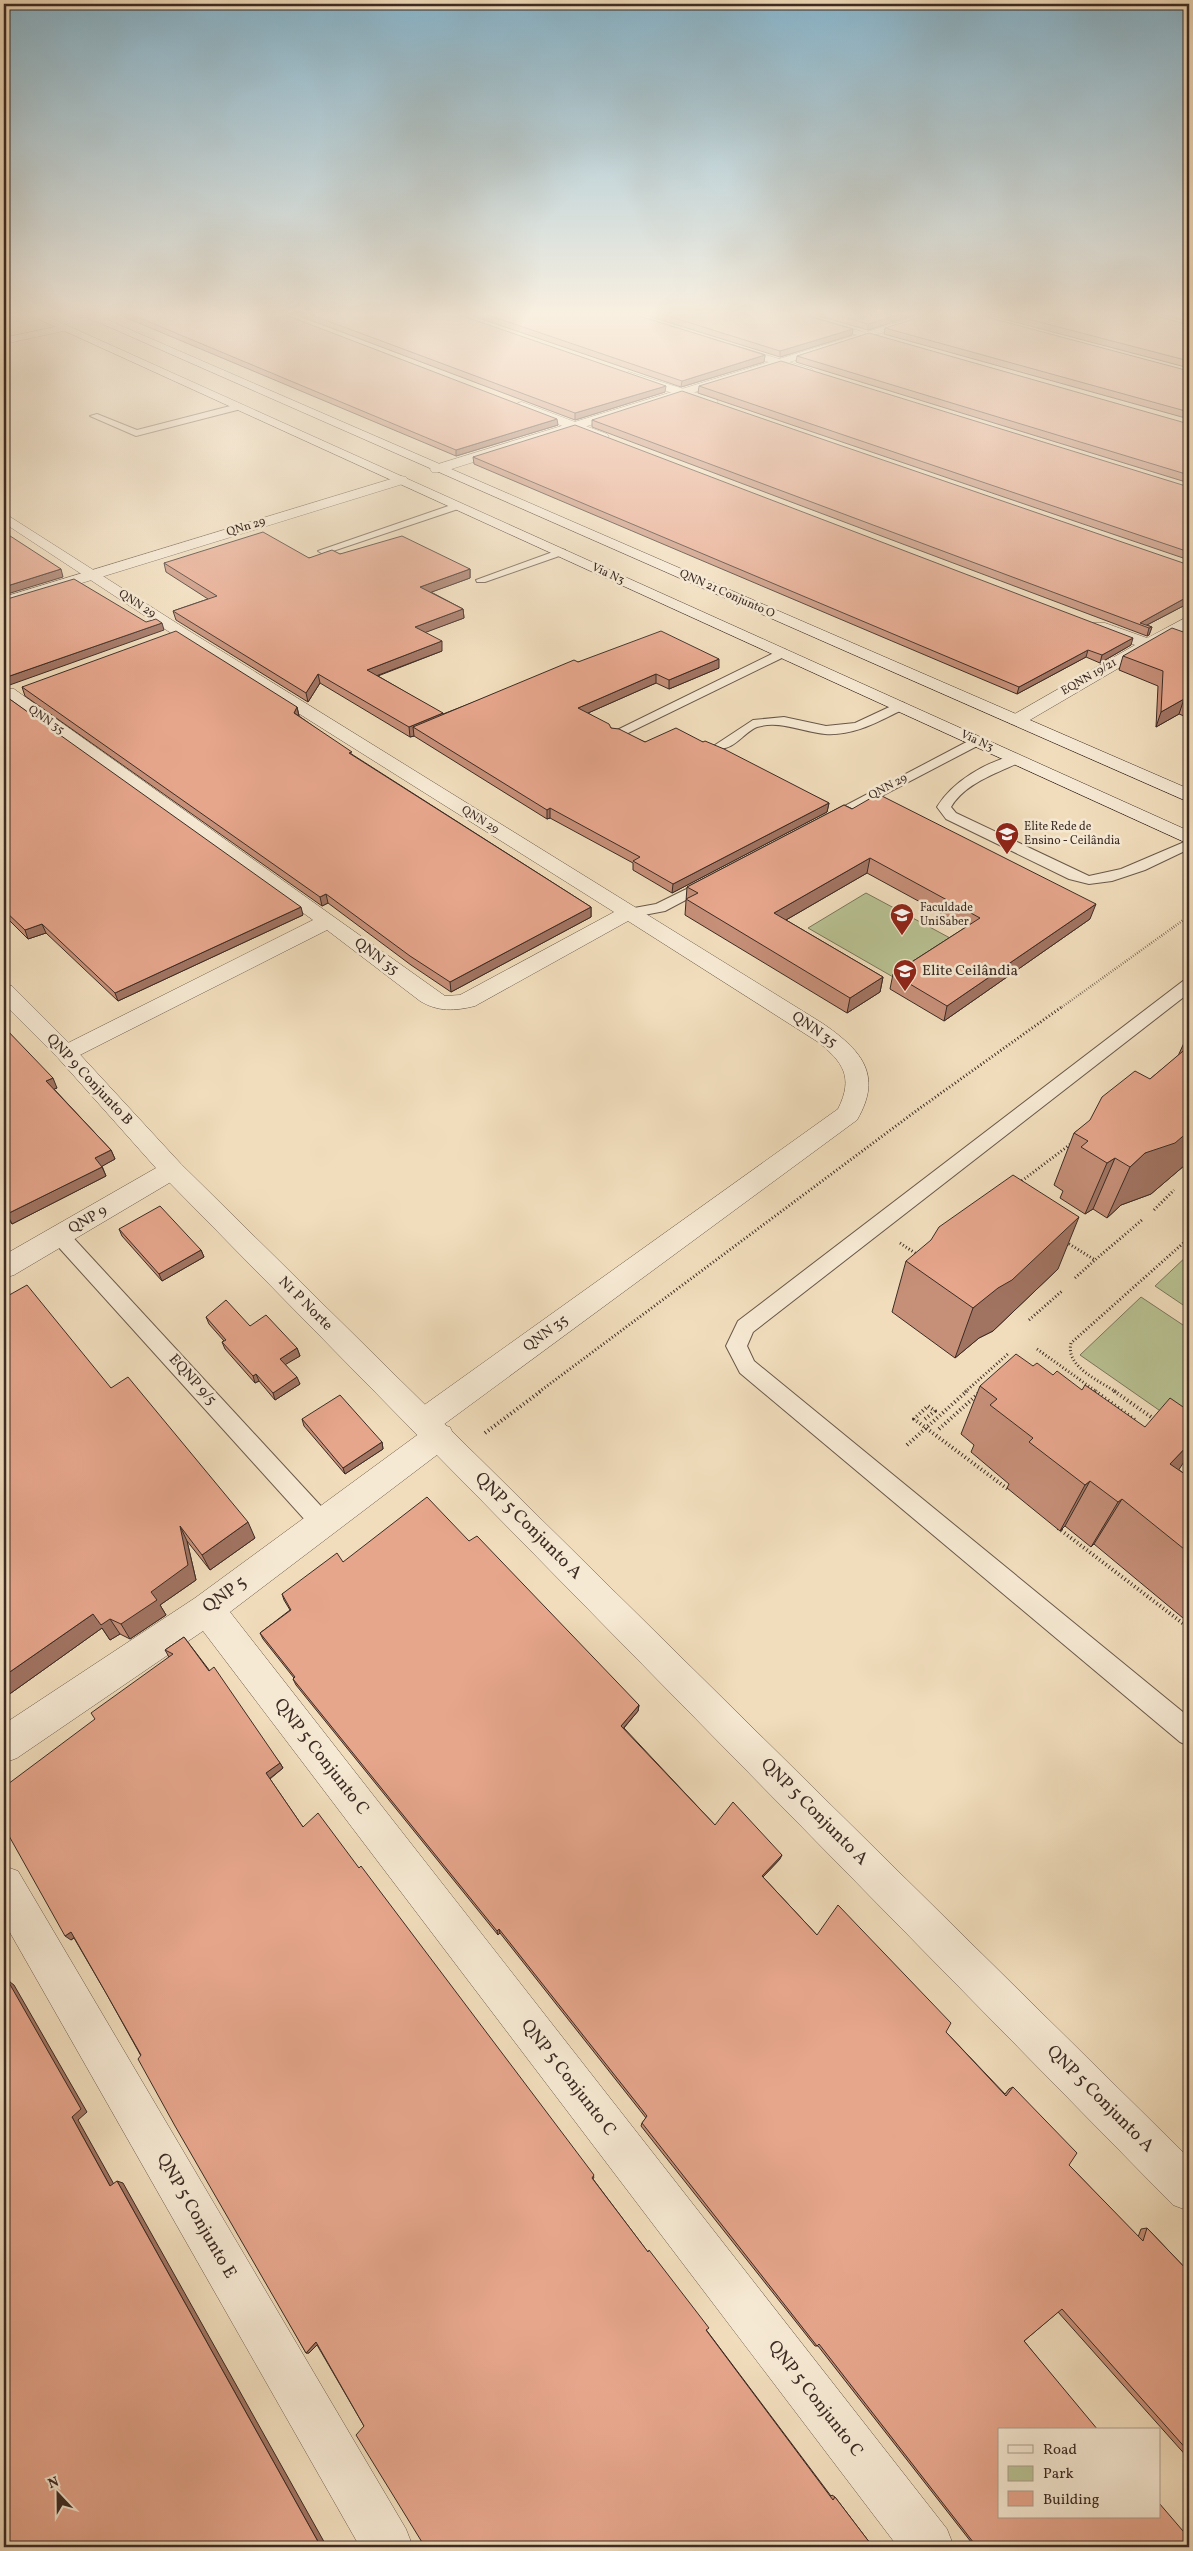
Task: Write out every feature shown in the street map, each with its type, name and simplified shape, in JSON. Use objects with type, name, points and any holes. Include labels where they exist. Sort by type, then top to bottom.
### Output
[{"type":"street","name":"Via N3","points":[[289,430],[1189,838]]},
{"type":"street","name":"QNN 21 Conjunto O","points":[[351,430],[1017,720]]},
{"type":"street","points":[[437,469],[562,430]]},
{"type":"street","points":[[586,430],[612,440]]},
{"type":"street","name":"QNn 29","points":[[92,574],[401,480]]},
{"type":"street","points":[[482,518],[542,536],[628,574],[654,572],[657,567],[653,562]]},
{"type":"street","name":"QNN 29","points":[[7,523],[92,574],[180,632],[628,913]]},
{"type":"street","points":[[4,602],[92,574]]},
{"type":"street","points":[[663,599],[658,593],[662,588],[674,584],[688,586],[924,690],[996,711]]},
{"type":"street","points":[[1083,620],[1147,644]]},
{"type":"street","name":"EQNN 19/21","points":[[1017,720],[1189,621]]},
{"type":"street","points":[[162,638],[180,632]]},
{"type":"street","name":"QNN 35","points":[[13,692],[428,996],[449,1004],[458,1004],[474,998],[628,913],[835,1042],[852,1059],[859,1084],[856,1101],[848,1114],[432,1429]]},
{"type":"street","points":[[1017,720],[1189,796]]},
{"type":"street","points":[[66,1053],[328,921]]},
{"type":"street","name":"QNP 9 Conjunto B","points":[[4,991],[66,1053],[172,1170]]},
{"type":"street","name":"N1 P Norte","points":[[172,1170],[432,1429]]},
{"type":"street","name":"QNP 9","points":[[4,1268],[172,1170]]},
{"type":"street","name":"QNP 5","points":[[4,1745],[207,1609],[323,1524],[432,1429]]},
{"type":"street","name":"QNP 5 Conjunto A","points":[[432,1429],[1189,2189]]},
{"type":"street","name":"QNP 5 Conjunto C","points":[[207,1609],[929,2547]]},
{"type":"street","name":"QNP 5 Conjunto E","points":[[4,1885],[388,2547]]},
{"type":"lane","points":[[129,430],[136,433],[148,430]]},
{"type":"lane","points":[[323,551],[457,506]]},
{"type":"lane","points":[[481,580],[561,552]]},
{"type":"lane","points":[[617,734],[782,653]]},
{"type":"lane","points":[[722,745],[753,724],[784,721],[826,730],[858,727],[900,706]]},
{"type":"lane","name":"QNN 29","points":[[817,825],[976,741]]},
{"type":"lane","points":[[1015,759],[968,783],[948,798],[944,807],[951,816],[1074,876],[1088,880],[1101,878],[1143,864],[1189,844]]},
{"type":"lane","points":[[628,913],[660,908],[721,876]]},
{"type":"lane","points":[[1189,985],[745,1327],[736,1346],[747,1368],[1189,1733]]},
{"type":"lane","name":"EQNP 9/5","points":[[60,1236],[323,1524]]},
{"type":"path","points":[[485,1432],[916,1111],[1189,916]]},
{"type":"path","points":[[1015,1186],[1079,1139]]},
{"type":"path","points":[[1154,1210],[1174,1190]]},
{"type":"path","points":[[1075,1278],[1142,1220]]},
{"type":"path","points":[[1059,1237],[1095,1260]]},
{"type":"path","points":[[1157,1422],[1077,1365],[1070,1354],[1069,1348],[1071,1343],[1189,1238]]},
{"type":"path","points":[[899,1242],[920,1256]]},
{"type":"path","points":[[1029,1320],[1062,1291]]},
{"type":"path","points":[[1037,1349],[1135,1420],[1130,1425]]},
{"type":"path","points":[[907,1446],[1010,1353]]},
{"type":"path","points":[[1002,1360],[1010,1366]]},
{"type":"path","points":[[939,1429],[981,1391]]},
{"type":"path","points":[[925,1418],[935,1410],[928,1406],[914,1419],[1017,1496]]},
{"type":"path","points":[[1056,1526],[1189,1628]]},
{"type":"green space","points":[[866,893],[965,946],[907,985],[808,928]]},
{"type":"green space","points":[[1189,1254],[1189,1309],[1155,1286]]},
{"type":"green space","points":[[1141,1297],[1189,1329],[1189,1431],[1080,1355]]},
{"type":"building","points":[[408,430],[521,430],[456,450]]},
{"type":"building","points":[[559,430],[588,430],[1133,638],[1102,655],[1088,650],[1019,687],[473,457]]},
{"type":"building","points":[[619,430],[796,430],[1189,565],[1189,596],[1140,623],[1152,627],[1149,628]]},
{"type":"building","points":[[829,430],[1005,430],[1189,487],[1189,552]]},
{"type":"building","points":[[1041,430],[1189,430],[1189,475]]},
{"type":"building","points":[[4,532],[61,569],[4,587]]},
{"type":"building","points":[[263,532],[309,558],[332,550],[340,554],[402,536],[470,569],[420,587],[463,609],[415,627],[442,641],[367,670],[443,713],[409,727],[318,674],[306,693],[173,611],[217,596],[164,563]]},
{"type":"building","points":[[74,579],[146,622],[156,619],[162,623],[4,678],[4,600]]},
{"type":"building","points":[[1172,628],[1189,634],[1189,701],[1184,699],[1161,712],[1163,671],[1123,656]]},
{"type":"building","points":[[176,631],[297,707],[294,713],[352,752],[349,753],[591,907],[450,982],[410,956],[326,894],[320,897],[22,687]]},
{"type":"building","points":[[661,631],[719,659],[669,680],[656,674],[578,708],[609,724],[611,728],[619,729],[645,742],[676,728],[703,742],[705,741],[724,749],[829,803],[673,884],[633,861],[640,857],[550,808],[547,810],[413,727],[574,660],[578,662]]},
{"type":"building","points":[[4,695],[301,907],[115,993],[42,924],[25,930],[4,910]]},
{"type":"building","points":[[878,794],[1096,904],[947,1006],[893,974],[980,918],[870,858],[774,913],[883,977],[850,998],[686,899],[698,893],[687,887],[844,805],[852,809]]},
{"type":"building","points":[[4,1027],[53,1078],[46,1081],[111,1150],[95,1158],[102,1167],[7,1214],[4,1210]]},
{"type":"building","points":[[1189,1046],[1189,1131],[1175,1143],[1145,1153],[1130,1167],[1115,1158],[1107,1163],[1081,1147],[1088,1141],[1074,1133],[1090,1120],[1102,1097],[1135,1071],[1150,1079]]},
{"type":"building","points":[[1013,1175],[1079,1217],[1012,1280],[998,1288],[973,1308],[906,1261],[931,1240],[939,1227]]},
{"type":"building","points":[[160,1206],[201,1250],[159,1274],[119,1229]]},
{"type":"building","points":[[27,1285],[111,1388],[128,1377],[248,1522],[202,1555],[180,1526],[188,1565],[151,1592],[157,1600],[121,1624],[110,1619],[101,1625],[93,1614],[4,1676],[4,1298]]},
{"type":"building","points":[[226,1300],[250,1326],[266,1315],[297,1348],[280,1359],[297,1377],[273,1393],[256,1374],[253,1376],[222,1342],[226,1340],[206,1317]]},
{"type":"building","points":[[1016,1354],[1033,1366],[1037,1363],[1053,1375],[1057,1371],[1082,1390],[1085,1385],[1145,1427],[1170,1398],[1189,1411],[1189,1444],[1170,1464],[1189,1477],[1189,1553],[1122,1499],[1118,1502],[1090,1481],[1085,1485],[1029,1442],[1033,1438],[990,1405],[997,1399],[980,1386]]},
{"type":"building","points":[[340,1395],[382,1442],[343,1468],[302,1419]]},
{"type":"building","points":[[427,1497],[469,1541],[477,1536],[639,1705],[621,1726],[715,1825],[733,1802],[782,1855],[762,1876],[817,1935],[838,1905],[951,2023],[946,2032],[1006,2096],[1013,2087],[1077,2153],[1069,2165],[1143,2241],[1147,2228],[1189,2272],[1189,2452],[1062,2309],[1024,2341],[1096,2428],[998,2428],[998,2518],[1160,2518],[1160,2504],[1189,2538],[1189,2547],[977,2547],[819,2344],[817,2346],[642,2123],[647,2116],[499,1929],[497,1931],[293,1679],[295,1677],[260,1633],[291,1610],[282,1594],[337,1553],[343,1562]]},
{"type":"building","points":[[184,1637],[209,1671],[214,1667],[280,1763],[266,1773],[303,1827],[318,1813],[359,1868],[361,1866],[594,2175],[592,2178],[709,2328],[706,2330],[833,2500],[835,2497],[873,2547],[425,2547],[356,2435],[364,2426],[316,2342],[306,2353],[175,2126],[138,2059],[141,2055],[71,1932],[65,1936],[4,1827],[4,1787],[95,1719],[91,1713],[173,1654],[165,1650]]},
{"type":"building","points":[[4,1978],[6,1982],[8,1981],[81,2109],[72,2117],[110,2186],[117,2181],[321,2547],[4,2547]]},
{"type":"place","name":"Elite Rede de Ensino - Ceilândia","points":[[1007,855]]},
{"type":"place","name":"Faculdade UniSaber","points":[[902,936]]},
{"type":"place","name":"Elite Ceilândia","points":[[905,992]]}]
